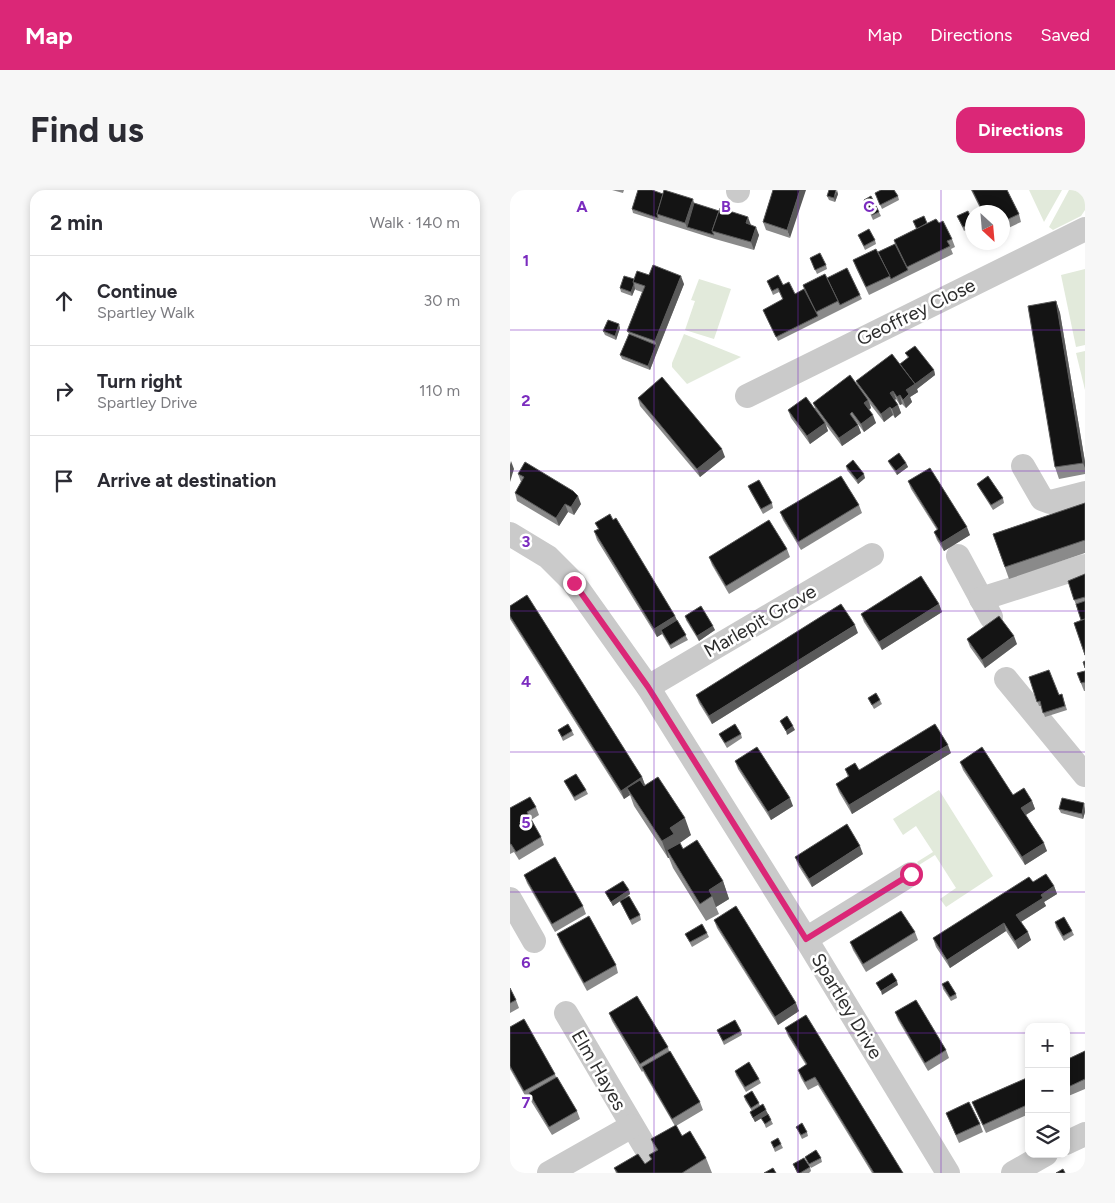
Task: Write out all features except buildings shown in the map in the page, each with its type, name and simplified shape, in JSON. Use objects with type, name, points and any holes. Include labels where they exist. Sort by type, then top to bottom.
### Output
[{"type":"street","name":"Geoffrey Close","points":[[747,396],[1085,229]]},
{"type":"street","points":[[1023,466],[1042,498],[1050,502],[1085,493]]},
{"type":"street","name":"Spartley Drive","points":[[510,534],[548,557],[574,583],[648,687],[806,939],[948,1173]]},
{"type":"street","name":"Marlepit Grove","points":[[648,687],[872,555]]},
{"type":"street","points":[[958,556],[986,608],[1085,566]]},
{"type":"street","points":[[1006,679],[1085,775]]},
{"type":"street","points":[[806,939],[911,874]]},
{"type":"street","points":[[510,899],[534,941]]},
{"type":"street","name":"Elm Hayes","points":[[566,1013],[648,1152]]},
{"type":"street","name":"Elm Hayes","points":[[549,1173],[632,1126]]},
{"type":"street","points":[[1070,1141],[1085,1134]]},
{"type":"street","points":[[1013,1173],[1039,1158]]},
{"type":"green space","points":[[1029,190],[1062,190],[1044,222]]},
{"type":"green space","points":[[1069,190],[1085,190],[1085,210],[1081,216],[1053,230],[1049,227]]},
{"type":"green space","points":[[1085,269],[1085,345],[1076,347],[1061,275]]},
{"type":"green space","points":[[699,279],[731,289],[714,339],[685,330],[695,301],[691,300]]},
{"type":"green space","points":[[684,334],[741,357],[687,384],[672,367]]},
{"type":"green space","points":[[1085,351],[1085,390],[1076,353]]},
{"type":"green space","points":[[939,790],[993,876],[946,907],[940,899],[956,888],[935,855],[919,865],[917,862],[933,852],[916,826],[903,835],[893,819]]},
{"type":"route","points":[[574,583],[648,687],[806,939],[911,874]]}]
